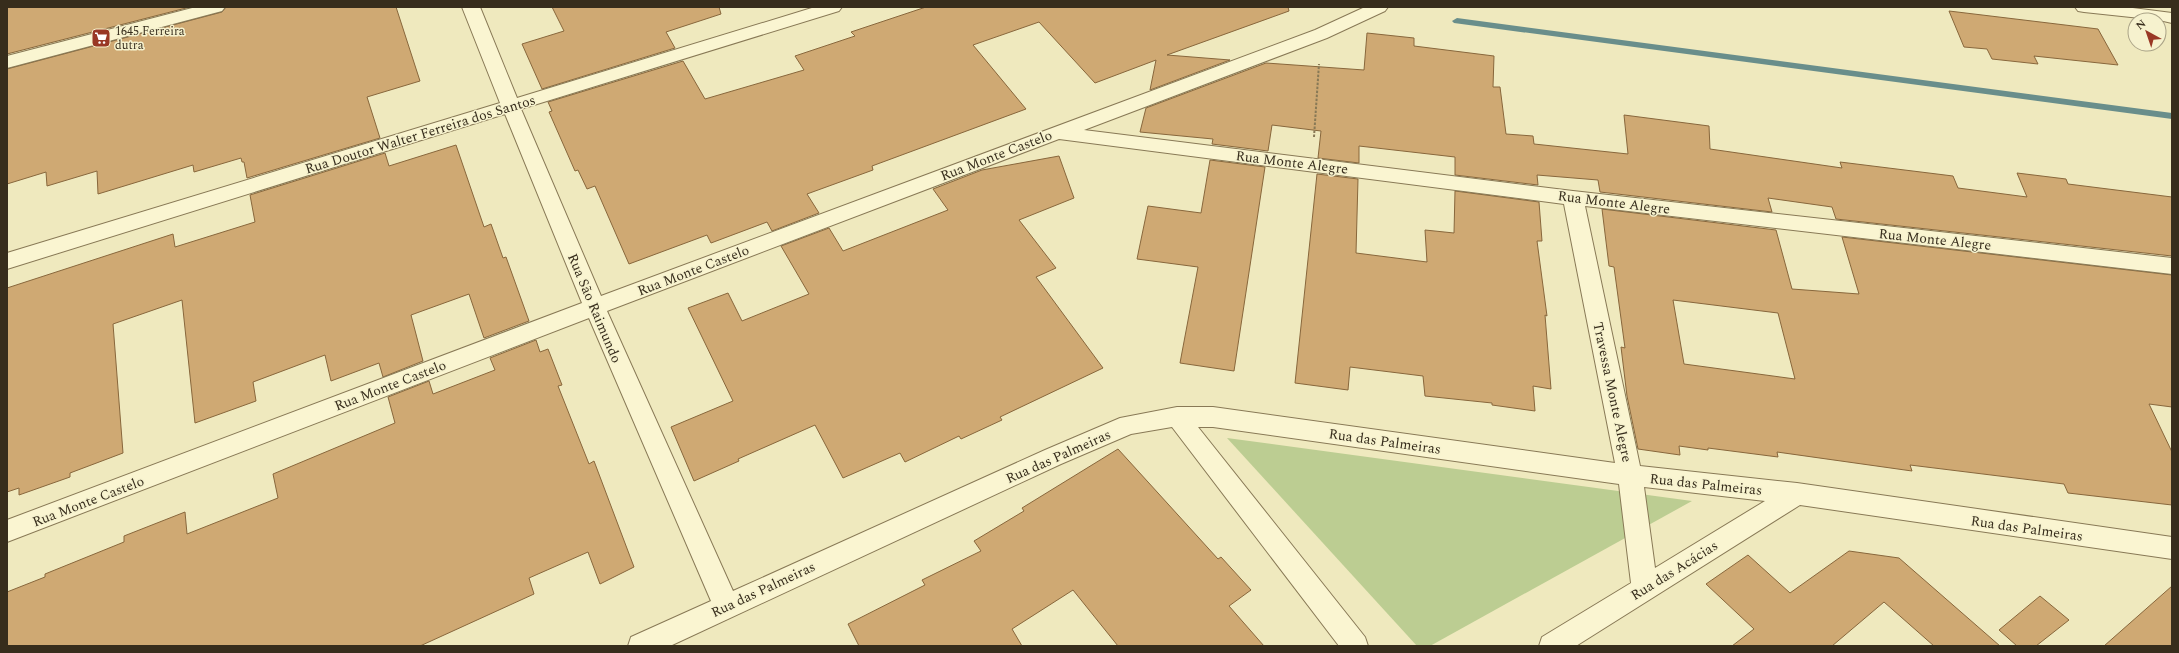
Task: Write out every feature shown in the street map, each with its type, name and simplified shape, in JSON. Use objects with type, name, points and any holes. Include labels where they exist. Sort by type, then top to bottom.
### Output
[{"type":"street","points":[[7,62],[216,7]]},
{"type":"street","name":"Rua São Raimundo","points":[[471,7],[510,106],[594,307],[726,606]]},
{"type":"street","name":"Rua Doutor Walter Ferreira dos Santos","points":[[7,260],[833,7]]},
{"type":"street","name":"Rua Monte Castelo","points":[[7,531],[1056,132],[1321,34],[1379,7]]},
{"type":"street","points":[[2084,7],[2172,18]]},
{"type":"street","name":"Rua Monte Alegre","points":[[1056,132],[1573,198],[2172,266]]},
{"type":"street","name":"Travessa Monte Alegre","points":[[1573,198],[1630,475],[1645,588]]},
{"type":"street","points":[[1177,417],[1355,646]]},
{"type":"street","name":"Rua das Palmeiras","points":[[641,646],[1053,457],[1128,425],[1177,417],[1213,417],[1630,475],[1796,494],[2172,548]]},
{"type":"street","name":"Rua das Acácias","points":[[1552,646],[1796,494]]},
{"type":"path","points":[[1312,164],[1321,34]]},
{"type":"green space","points":[[1227,438],[1692,501],[1430,646],[1417,646]]},
{"type":"building","points":[[7,7],[190,7],[7,54]]},
{"type":"building","points":[[226,7],[396,7],[420,81],[367,97],[380,138],[247,178],[244,162],[242,162],[241,158],[194,172],[193,165],[98,194],[97,171],[47,186],[46,172],[7,184],[7,69],[222,12]]},
{"type":"building","points":[[552,7],[719,7],[721,14],[666,32],[675,48],[542,89],[522,44],[564,31]]},
{"type":"building","points":[[926,7],[1288,7],[1289,11],[1167,55],[1230,60],[1150,90],[1156,60],[1095,83],[1039,22],[973,45],[1026,109],[872,166],[873,170],[807,194],[819,213],[772,231],[767,222],[711,243],[707,235],[629,264],[595,186],[587,189],[578,170],[575,171],[549,112],[552,111],[548,102],[683,61],[705,99],[804,70],[795,56],[855,36],[851,32]]},
{"type":"building","points":[[1949,11],[2098,29],[2118,65],[2034,56],[2038,64],[1992,59],[1987,49],[1964,47]]},
{"type":"building","points":[[1367,33],[1414,38],[1414,46],[1494,56],[1493,87],[1500,87],[1506,134],[1533,136],[1534,144],[1628,154],[1624,115],[1709,126],[1710,149],[1842,168],[1840,162],[1953,176],[1958,188],[2027,197],[2017,173],[2066,179],[2068,184],[2172,197],[2172,256],[1836,219],[1832,207],[1768,198],[1772,212],[1600,192],[1598,180],[1537,175],[1538,185],[1455,175],[1455,157],[1359,146],[1359,163],[1318,158],[1321,131],[1272,125],[1268,151],[1212,144],[1213,139],[1140,132],[1146,108],[1266,63],[1364,70]]},
{"type":"building","points":[[456,145],[484,227],[491,224],[503,258],[506,257],[529,321],[484,338],[469,294],[411,315],[423,361],[383,377],[379,363],[331,381],[325,355],[253,382],[256,401],[195,423],[182,300],[113,324],[123,453],[70,473],[70,477],[19,495],[19,488],[7,492],[7,288],[173,234],[175,247],[255,222],[250,195],[385,153],[389,166]]},
{"type":"building","points":[[1059,156],[1074,198],[1019,220],[1056,268],[1036,277],[1103,368],[1000,417],[1002,420],[961,439],[959,436],[905,462],[900,453],[843,478],[815,425],[738,459],[739,461],[694,481],[671,427],[733,401],[688,308],[728,293],[742,321],[809,294],[781,246],[829,228],[843,251],[948,210],[933,189],[982,170]]},
{"type":"building","points":[[1210,160],[1265,167],[1234,371],[1180,363],[1198,267],[1137,259],[1148,206],[1201,213]]},
{"type":"building","points":[[1317,174],[1358,179],[1356,253],[1427,262],[1425,230],[1454,233],[1455,191],[1539,202],[1542,241],[1537,241],[1547,316],[1545,315],[1551,389],[1533,386],[1535,411],[1492,405],[1492,403],[1425,396],[1423,376],[1350,367],[1348,390],[1295,383]]},
{"type":"building","points":[[1602,209],[1776,230],[1792,289],[1859,294],[1842,237],[2172,275],[2172,407],[2149,404],[2172,452],[2172,505],[2068,493],[2064,484],[1910,465],[1912,471],[1777,452],[1778,457],[1708,448],[1708,450],[1679,446],[1680,455],[1638,449],[1627,396],[1621,347],[1625,348],[1614,267],[1609,266]],"holes":[[[1673,300],[1778,313],[1795,379],[1684,364]]]},
{"type":"building","points":[[536,340],[540,352],[548,349],[562,385],[558,386],[589,464],[594,461],[634,567],[600,584],[588,552],[529,578],[534,594],[420,646],[7,646],[7,592],[45,577],[45,574],[124,542],[124,536],[185,512],[187,534],[278,498],[273,474],[395,423],[388,397],[429,381],[433,394],[495,370],[490,358]]},
{"type":"building","points":[[1118,449],[1218,559],[1221,557],[1251,590],[1229,606],[1264,646],[1118,646],[1073,590],[1012,629],[1022,646],[859,646],[848,624],[925,585],[922,580],[981,551],[974,541],[1024,511],[1022,508]]},
{"type":"building","points":[[1849,551],[1899,558],[2000,646],[1934,646],[1884,602],[1832,646],[1732,646],[1754,629],[1706,584],[1748,555],[1790,593]]},
{"type":"building","points":[[2172,586],[2172,646],[2104,646]]},
{"type":"building","points":[[2040,596],[2069,620],[2036,646],[2017,646],[1999,630]]},
{"type":"waterway","points":[[1457,21],[2172,116]]},
{"type":"place","name":"1645 Ferreira dutra","points":[[101,38]]}]
